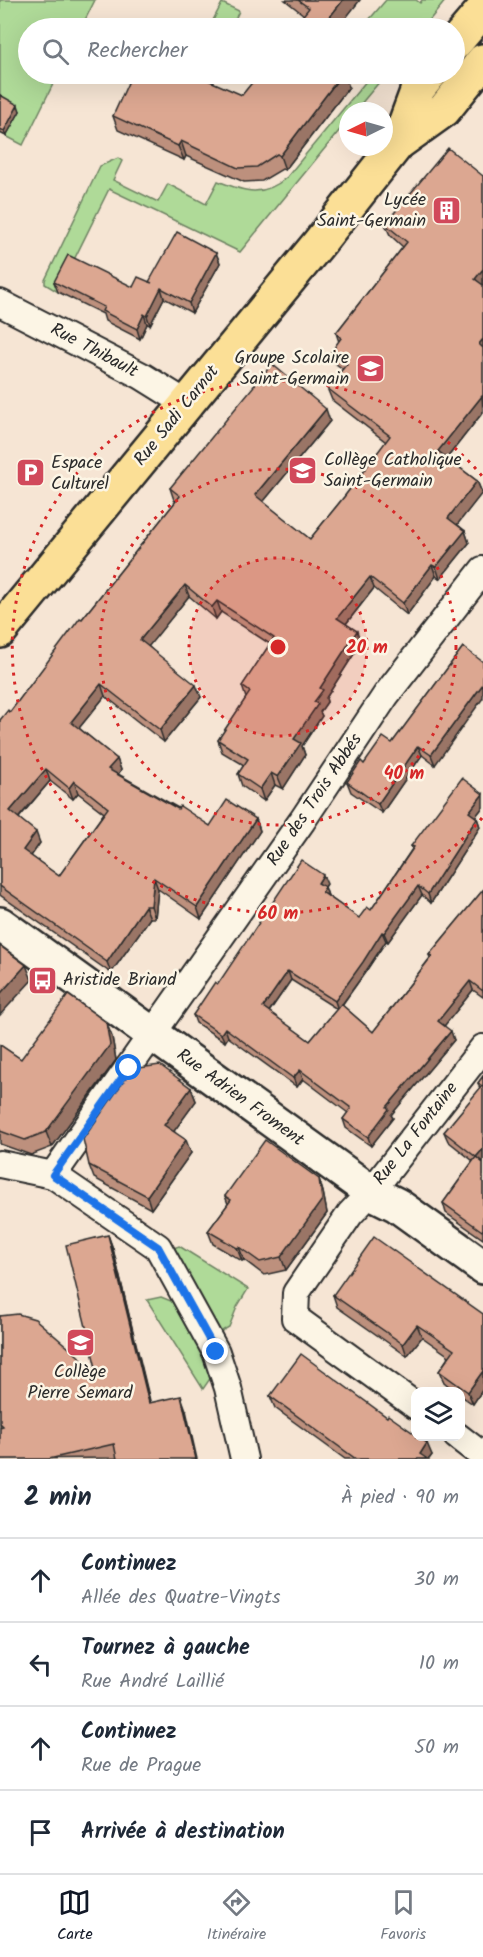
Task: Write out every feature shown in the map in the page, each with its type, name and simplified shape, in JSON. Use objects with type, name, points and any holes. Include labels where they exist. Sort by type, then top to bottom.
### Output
[{"type":"main road","points":[[465,31],[483,10]]},
{"type":"main road","name":"Rue Sadi Carnot","points":[[0,631],[319,243],[398,143],[444,111],[483,62]]},
{"type":"main road","name":"Rue Sadi Carnot","points":[[398,143],[418,89],[422,84]]},
{"type":"street","name":"Rue Thibault","points":[[0,303],[142,376],[187,404]]},
{"type":"street","name":"Rue des Trois Abbés","points":[[53,1175],[302,820],[386,695],[483,570]]},
{"type":"street","name":"Rue Adrien Froment","points":[[0,924],[371,1192],[397,1205],[483,1267]]},
{"type":"street","name":"Rue La Fontaine","points":[[411,1402],[295,1318],[296,1293],[350,1214],[371,1192],[483,1048]]},
{"type":"street","points":[[0,1164],[53,1175],[158,1247],[216,1352],[228,1388],[244,1459]]},
{"type":"street","points":[[462,1441],[483,1456]]},
{"type":"green space","points":[[0,0],[95,0],[86,18],[18,18],[18,84],[53,84],[23,145],[0,133]]},
{"type":"green space","points":[[386,0],[416,0],[420,3],[422,0],[446,0],[431,18],[371,18]]},
{"type":"green space","points":[[222,3],[239,11],[236,18],[214,18]]},
{"type":"green space","points":[[364,84],[378,84],[363,102],[349,102]]},
{"type":"green space","points":[[339,114],[339,131],[240,252],[109,189],[58,292],[45,284],[100,166],[118,158],[122,161],[113,180],[158,202],[168,184],[206,204],[218,181],[254,191],[278,184],[287,177]]},
{"type":"green space","points":[[179,1246],[248,1289],[229,1327],[215,1335],[171,1249]]},
{"type":"green space","points":[[161,1297],[176,1303],[214,1373],[203,1389],[147,1300]]},
{"type":"building","points":[[298,0],[343,0],[329,18],[301,18],[309,8]]},
{"type":"building","points":[[127,84],[217,84],[242,95],[251,84],[334,84],[280,156],[277,154],[257,167],[238,168],[181,141],[178,146],[113,116]]},
{"type":"building","points":[[0,95],[18,105],[4,131],[0,129]]},
{"type":"building","points":[[448,148],[483,176],[483,269],[475,279],[483,285],[483,339],[479,344],[483,348],[483,396],[438,451],[477,481],[448,518],[465,531],[436,567],[432,565],[403,603],[370,577],[337,618],[357,631],[320,688],[323,690],[314,702],[318,704],[294,739],[301,743],[278,777],[271,773],[260,789],[238,774],[248,759],[218,740],[250,692],[242,686],[274,638],[217,601],[212,607],[185,585],[140,640],[196,685],[160,730],[101,684],[71,722],[117,759],[108,769],[178,809],[180,806],[210,826],[227,800],[256,819],[197,907],[154,878],[151,906],[145,906],[107,962],[0,886],[0,720],[8,710],[10,712],[80,618],[82,619],[180,496],[170,488],[272,364],[326,409],[255,495],[310,539],[344,497],[390,436],[327,388],[347,364],[331,352],[341,338],[336,333],[407,242],[385,224]],"holes":[[[46,769],[69,788],[74,781],[108,808],[59,876],[23,850],[36,832],[10,811]]]},
{"type":"building","points":[[177,232],[216,253],[189,303],[161,288],[147,316],[144,314],[137,329],[102,311],[104,307],[54,282],[68,255],[133,287],[138,277],[149,282]]},
{"type":"building","points":[[463,647],[483,662],[483,684],[431,755],[418,746],[378,804],[347,782],[361,761],[364,764],[383,737],[392,743]]},
{"type":"building","points":[[462,778],[483,794],[469,812],[477,818],[428,894],[418,886],[384,933],[382,932],[335,1001],[288,971],[263,1007],[310,1041],[341,1004],[373,1032],[432,956],[429,955],[483,890],[483,991],[470,981],[438,1021],[451,1031],[387,1107],[389,1109],[368,1137],[343,1119],[351,1108],[300,1070],[293,1078],[225,1028],[221,1034],[193,1015],[215,982],[218,984],[301,860],[323,875],[318,883],[325,887],[322,892],[359,918],[367,907],[371,910],[414,847],[411,846]]},
{"type":"building","points":[[0,946],[26,965],[0,994]]},
{"type":"building","points":[[68,995],[106,1022],[110,1045],[46,1132],[25,1140],[0,1131],[0,1045],[21,1059]]},
{"type":"building","points":[[160,1065],[191,1088],[164,1125],[186,1140],[147,1196],[89,1165],[83,1139],[132,1069]]},
{"type":"building","points":[[483,1076],[483,1149],[476,1157],[444,1132],[482,1086],[478,1083]]},
{"type":"building","points":[[265,1140],[319,1179],[322,1200],[281,1257],[260,1262],[239,1247],[237,1248],[208,1231],[231,1200],[225,1196]]},
{"type":"building","points":[[476,1157],[483,1163],[482,1231],[443,1203]]},
{"type":"building","name":"Collège Pierre Semard","points":[[108,1235],[149,1403],[181,1396],[196,1459],[117,1459],[114,1444],[49,1459],[0,1459],[0,1427],[3,1426],[0,1423],[0,1316],[18,1314],[35,1319],[97,1372],[66,1245]]},
{"type":"building","points":[[374,1237],[483,1314],[483,1371],[468,1392],[465,1387],[461,1387],[439,1371],[454,1350],[417,1325],[403,1344],[333,1295]]},
{"type":"building","points":[[301,1354],[387,1417],[388,1415],[411,1431],[411,1441],[427,1443],[420,1454],[426,1458],[356,1459],[270,1396]]},
{"type":"place","name":"Lycée Saint-Germain","points":[[447,210]]},
{"type":"place","name":"Groupe Scolaire Saint-Germain","points":[[370,368]]},
{"type":"place","name":"Collège Catholique Saint-Germain","points":[[303,470]]},
{"type":"place","name":"Espace Culturel","points":[[30,473]]},
{"type":"place","name":"Aristide Briand","points":[[42,980]]},
{"type":"place","name":"Collège Pierre Semard","points":[[80,1343]]},
{"type":"route","points":[[129,1068],[53,1175],[158,1247],[216,1352]]}]
